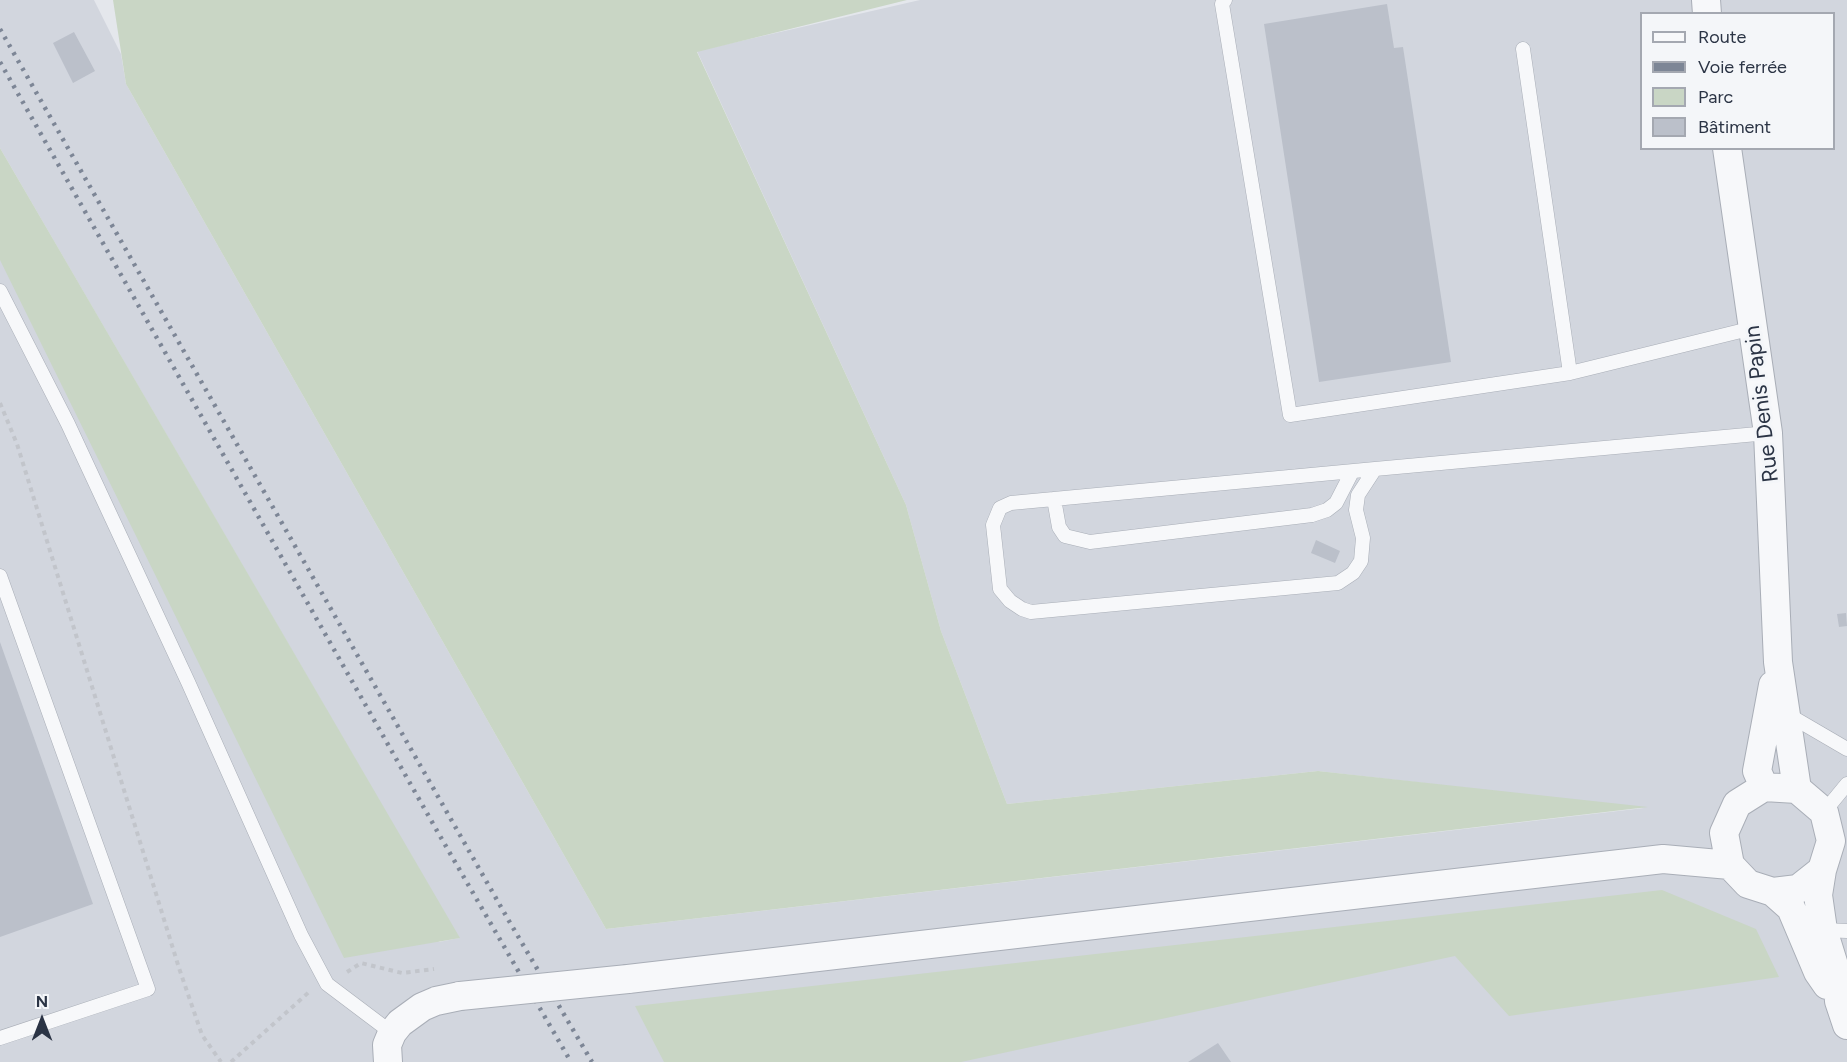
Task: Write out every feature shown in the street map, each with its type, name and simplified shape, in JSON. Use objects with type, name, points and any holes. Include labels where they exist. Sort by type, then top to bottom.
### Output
[{"type":"street","name":"Rue Denis Papin","points":[[1727,150],[1768,433],[1778,662],[1797,789]]},
{"type":"street","name":"Rue Denis Papin","points":[[1764,787],[1757,771],[1778,662]]},
{"type":"street","points":[[1764,787],[1797,789],[1824,812],[1832,841],[1822,870],[1818,895],[1835,931],[1837,975],[1843,1013],[1818,972],[1791,908],[1773,892],[1748,884],[1730,865],[1724,833],[1737,804],[1764,787]]},
{"type":"street","points":[[1664,859],[1724,833]]},
{"type":"street","points":[[388,1062],[387,1045],[392,1033],[400,1023],[423,1006],[460,996],[628,980],[1664,859],[1730,865]]},
{"type":"street","points":[[1773,892],[1798,889],[1822,870]]},
{"type":"lane","points":[[1225,0],[1222,4],[1290,415],[1570,373],[1753,328]]},
{"type":"lane","points":[[1523,49],[1570,373]]},
{"type":"lane","points":[[0,291],[68,424],[193,693],[301,934],[327,984],[392,1033]]},
{"type":"lane","points":[[1375,469],[1358,495],[1356,510],[1363,538],[1361,561],[1353,573],[1338,583],[1031,612],[1010,601],[1000,589],[993,525],[1000,508],[1011,503],[1352,472],[1375,469],[1768,433]]},
{"type":"lane","points":[[1054,499],[1059,527],[1065,536],[1090,542],[1312,515],[1327,510],[1336,503],[1352,472]]},
{"type":"lane","points":[[0,576],[148,989],[0,1038]]},
{"type":"lane","points":[[1786,713],[1847,749]]},
{"type":"lane","points":[[1824,812],[1847,784]]},
{"type":"path","points":[[0,403],[17,444],[198,1024],[202,1035],[221,1062]]},
{"type":"path","points":[[231,1062],[310,991],[327,984],[361,963],[402,973],[442,968]]},
{"type":"shaded area","points":[[0,0],[94,0],[121,54],[126,84],[606,929],[1644,808],[1318,771],[1007,804],[941,631],[906,505],[697,51],[920,0],[1847,0],[1847,1062],[0,1062],[0,177],[439,942],[459,938],[0,148]]},
{"type":"green space","points":[[113,0],[907,0],[697,52],[906,505],[941,631],[1007,804],[1318,771],[1648,807],[606,929],[126,84]]},
{"type":"green space","points":[[0,148],[460,938],[344,958],[0,260]]},
{"type":"green space","points":[[1662,890],[1756,929],[1779,977],[1509,1016],[1455,956],[961,1062],[664,1062],[635,1006]]},
{"type":"building","points":[[1387,4],[1394,48],[1403,47],[1451,362],[1319,382],[1264,24]]},
{"type":"building","points":[[74,32],[95,71],[73,83],[53,43]]},
{"type":"building","points":[[1316,540],[1340,551],[1335,563],[1311,553]]},
{"type":"building","points":[[1846,613],[1847,626],[1839,627],[1837,614]]},
{"type":"building","points":[[0,642],[93,904],[0,937]]},
{"type":"building","points":[[1218,1043],[1231,1062],[1188,1062]]},
{"type":"railway","points":[[0,29],[509,921],[592,1062]]},
{"type":"railway","points":[[0,62],[571,1062]]}]
